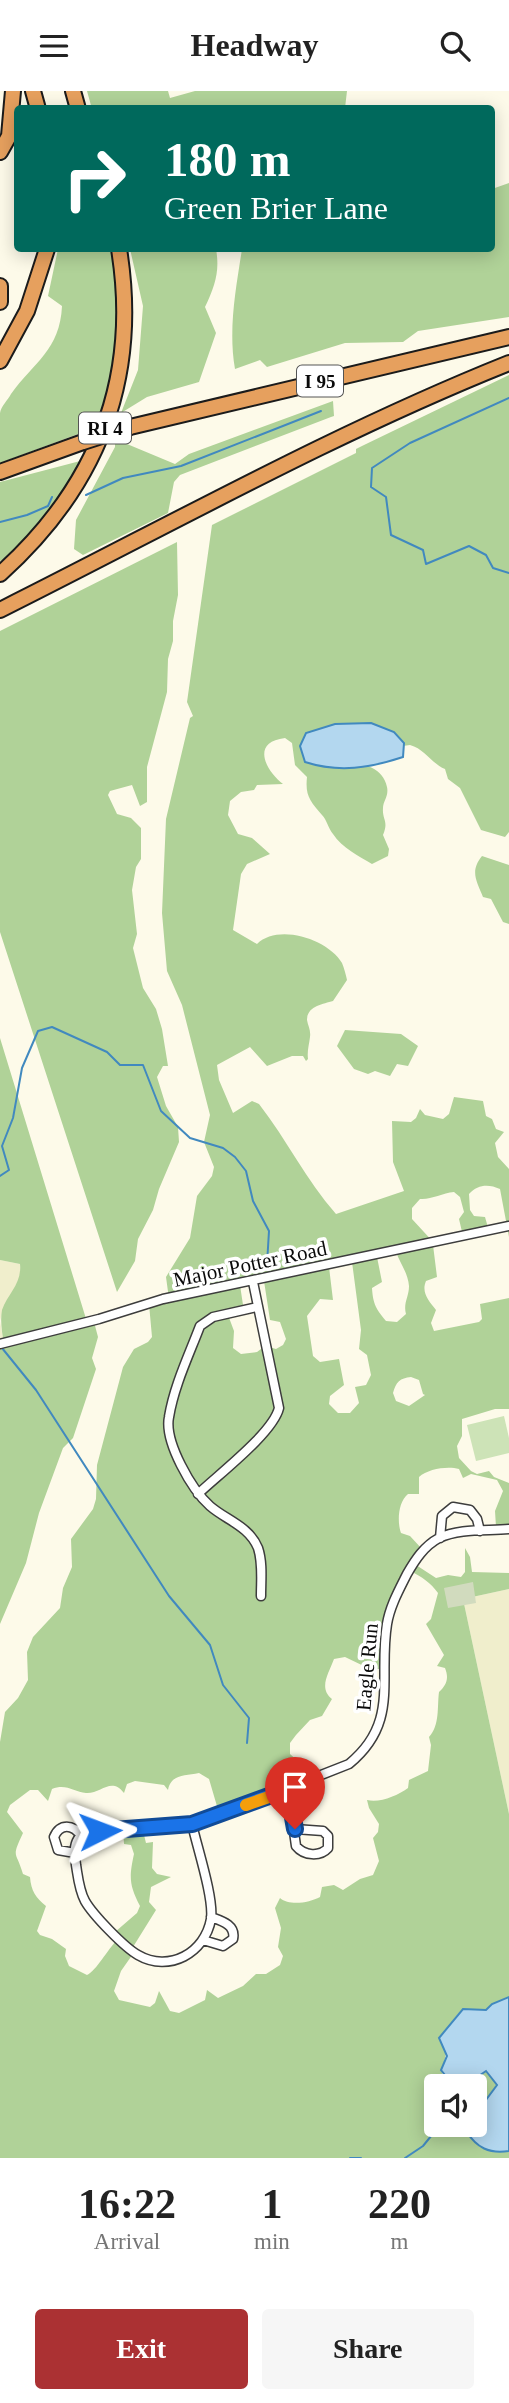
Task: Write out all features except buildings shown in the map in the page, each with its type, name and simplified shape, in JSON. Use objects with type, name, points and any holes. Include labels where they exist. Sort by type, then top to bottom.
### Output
[{"type":"highway","points":[[0,152],[9,135],[13,91]]},
{"type":"highway","points":[[0,361],[32,299],[46,252]]},
{"type":"highway","name":"RI 4","points":[[0,574],[43,531],[68,499],[89,464],[105,428],[119,376],[124,336],[124,296],[118,252]]},
{"type":"highway","points":[[0,286],[0,302]]},
{"type":"highway","name":"I 95","points":[[0,472],[131,427],[509,337]]},
{"type":"highway","points":[[0,610],[328,445],[435,394],[509,363]]},
{"type":"street","name":"Major Potter Road","points":[[0,1344],[99,1319],[163,1299],[509,1226]]},
{"type":"street","points":[[198,1493],[253,1443],[277,1415],[279,1408],[253,1282]]},
{"type":"street","points":[[257,1307],[214,1317],[200,1326],[180,1377],[168,1419],[170,1436],[186,1475],[198,1493],[211,1507],[246,1530],[258,1547],[261,1596]]},
{"type":"street","name":"Eagle Run","points":[[75,1853],[58,1850],[54,1837],[59,1829],[68,1826],[76,1829],[81,1836],[100,1831],[192,1824],[349,1764],[374,1737],[384,1702],[386,1632],[390,1612],[418,1557],[440,1538],[442,1516],[453,1507],[470,1510],[477,1519],[480,1531]]},
{"type":"street","points":[[440,1538],[509,1529]]},
{"type":"street","points":[[288,1789],[296,1846],[302,1852],[319,1854],[328,1848],[328,1836],[323,1831],[295,1829]]},
{"type":"street","points":[[81,1836],[75,1844],[75,1853],[79,1887],[85,1901],[138,1955],[155,1961],[175,1960],[193,1952],[203,1940],[211,1917],[192,1824]]},
{"type":"street","points":[[203,1940],[223,1946],[233,1939],[233,1931],[229,1925],[211,1917]]},
{"type":"shaded area","points":[[0,1260],[20,1264],[21,1277],[3,1309],[0,1321]]},
{"type":"shaded area","points":[[0,1321],[4,1344],[0,1345]]},
{"type":"shaded area","points":[[509,1589],[509,1814],[463,1599]]},
{"type":"green space","points":[[87,91],[168,91],[170,98],[195,91],[347,91],[345,105],[91,105]]},
{"type":"green space","points":[[509,183],[509,317],[418,331],[403,342],[345,343],[267,367],[260,360],[235,369],[233,324],[242,252],[495,252],[495,188]]},
{"type":"green space","points":[[57,252],[111,252],[116,294],[116,339],[109,383],[97,427],[0,463],[1,410],[51,345],[60,321],[62,306],[48,296]]},
{"type":"green space","points":[[131,252],[216,252],[216,278],[205,307],[216,333],[199,382],[147,397],[121,413],[138,370],[143,306]]},
{"type":"green space","points":[[509,375],[509,832],[505,837],[481,830],[460,788],[448,779],[445,769],[410,745],[309,759],[316,766],[347,763],[368,766],[383,777],[387,796],[383,808],[383,835],[389,849],[388,856],[372,864],[341,843],[311,802],[307,777],[295,765],[292,743],[285,738],[268,745],[264,757],[271,771],[283,784],[257,785],[254,790],[241,792],[230,801],[228,815],[238,834],[252,838],[270,854],[247,864],[241,874],[233,930],[257,944],[266,938],[289,934],[314,941],[335,954],[342,963],[347,980],[333,1001],[316,1006],[308,1015],[310,1035],[306,1061],[303,1056],[292,1056],[267,1066],[250,1047],[217,1065],[219,1080],[233,1113],[252,1101],[259,1104],[315,1188],[336,1214],[404,1191],[393,1162],[392,1121],[411,1122],[420,1109],[425,1115],[443,1119],[449,1114],[454,1097],[483,1101],[486,1116],[492,1119],[496,1129],[504,1132],[495,1143],[498,1157],[509,1169],[509,1237],[500,1189],[492,1186],[480,1187],[469,1194],[470,1210],[474,1216],[485,1217],[489,1231],[463,1236],[459,1219],[464,1212],[460,1197],[454,1192],[420,1199],[412,1208],[412,1219],[435,1244],[437,1277],[426,1281],[424,1289],[426,1297],[436,1310],[431,1323],[434,1331],[479,1322],[482,1319],[480,1304],[509,1298],[509,1409],[495,1409],[462,1419],[462,1436],[457,1446],[459,1458],[471,1471],[477,1474],[489,1471],[494,1477],[509,1483],[509,1527],[496,1527],[495,1511],[503,1491],[497,1480],[471,1474],[463,1478],[459,1469],[454,1468],[432,1470],[419,1477],[419,1494],[408,1494],[405,1498],[400,1507],[399,1523],[401,1533],[410,1536],[422,1549],[413,1563],[436,1578],[448,1575],[461,1577],[465,1572],[465,1548],[470,1557],[472,1572],[509,1573],[509,1589],[463,1599],[509,1814],[509,1997],[492,2004],[486,2010],[463,2009],[450,2025],[441,2070],[443,2074],[424,2074],[424,2137],[472,2137],[476,2144],[487,2150],[509,2151],[509,2158],[0,2158],[0,1742],[5,1712],[18,1698],[28,1680],[27,1652],[33,1637],[60,1608],[63,1588],[72,1567],[71,1539],[93,1509],[96,1499],[97,1465],[123,1367],[134,1349],[152,1337],[149,1304],[169,1299],[166,1277],[190,1238],[197,1196],[212,1176],[214,1167],[204,1142],[210,1115],[182,1005],[167,971],[162,913],[166,819],[190,718],[193,716],[187,702],[212,525],[356,453],[356,449]],"holes":[[[396,1252],[409,1286],[406,1314],[397,1322],[386,1321],[377,1310],[372,1288],[382,1282],[377,1257]],[[352,1262],[361,1330],[359,1349],[367,1355],[371,1375],[366,1385],[355,1387],[359,1403],[350,1413],[338,1413],[329,1404],[330,1396],[344,1385],[339,1359],[320,1362],[313,1356],[307,1316],[320,1299],[333,1300],[329,1267]],[[264,1281],[270,1320],[280,1322],[286,1339],[283,1345],[276,1349],[265,1346],[257,1352],[241,1354],[233,1348],[234,1331],[228,1315],[231,1308],[243,1305],[240,1285]],[[411,1377],[419,1380],[425,1395],[409,1406],[396,1401],[393,1393],[397,1383]],[[410,1571],[426,1580],[438,1593],[431,1619],[426,1624],[444,1655],[437,1666],[445,1668],[447,1678],[439,1692],[435,1727],[429,1737],[431,1745],[428,1771],[409,1780],[408,1788],[399,1794],[383,1800],[367,1800],[379,1824],[378,1832],[373,1838],[379,1861],[373,1875],[360,1879],[343,1890],[334,1885],[322,1887],[320,1897],[310,1901],[294,1903],[280,1898],[275,1908],[281,1928],[278,1947],[283,1956],[280,1965],[266,1974],[256,1974],[243,1986],[218,1998],[207,1990],[205,2000],[179,2013],[170,2011],[159,1991],[155,2003],[150,2007],[119,2000],[114,1991],[121,1971],[135,1951],[133,1947],[156,1910],[149,1902],[151,1887],[171,1877],[157,1874],[152,1868],[153,1842],[146,1843],[142,1827],[123,1829],[124,1844],[131,1845],[134,1854],[131,1881],[140,1906],[137,1913],[115,1932],[118,1939],[95,1969],[87,1975],[69,1966],[65,1956],[66,1949],[37,1931],[46,1906],[35,1894],[30,1877],[23,1874],[16,1851],[23,1833],[7,1812],[10,1805],[30,1790],[38,1790],[48,1801],[52,1789],[62,1787],[91,1793],[115,1786],[124,1793],[127,1784],[135,1781],[164,1785],[168,1790],[175,1778],[199,1773],[209,1779],[219,1813],[307,1778],[301,1764],[290,1754],[290,1743],[310,1720],[322,1716],[332,1699],[325,1685],[334,1659],[345,1657],[370,1669],[386,1669],[394,1600]]]},
{"type":"green space","points":[[333,401],[334,416],[180,475],[174,482],[168,513],[83,555],[74,549],[76,520],[115,447],[115,439],[175,464],[189,454]]},
{"type":"green space","points":[[84,460],[36,531],[12,554],[0,561],[0,482]]},
{"type":"green space","points":[[177,542],[178,595],[173,621],[173,641],[168,659],[167,692],[147,767],[147,802],[140,806],[132,785],[110,791],[108,795],[117,814],[131,818],[141,828],[141,859],[136,867],[132,890],[137,934],[133,948],[143,988],[156,1009],[162,1029],[168,1066],[163,1066],[157,1077],[166,1106],[178,1127],[179,1142],[153,1210],[138,1239],[135,1261],[117,1292],[0,932],[0,631]]},
{"type":"green space","points":[[482,856],[509,865],[509,924],[503,922],[491,899],[483,897],[478,886],[475,871]]},
{"type":"green space","points":[[345,1030],[401,1034],[418,1046],[408,1066],[397,1064],[390,1076],[375,1071],[368,1074],[354,1069],[337,1046]]},
{"type":"green space","points":[[0,1038],[87,1322],[94,1322],[98,1337],[92,1358],[96,1369],[73,1438],[63,1448],[39,1513],[26,1563],[0,1624],[0,1345],[4,1344],[1,1318],[2,1310],[17,1283],[20,1264],[0,1260]]},
{"type":"green space","points":[[504,1416],[509,1453],[476,1461],[467,1425]]},
{"type":"green space","points":[[473,1582],[476,1603],[448,1608],[444,1588]]},
{"type":"green space","points":[[486,2071],[497,2084],[487,2098],[487,2074],[482,2074]]},
{"type":"water","points":[[371,723],[394,732],[404,743],[403,757],[354,768],[305,762],[300,746],[306,733],[335,724]]},
{"type":"water","points":[[509,1997],[509,2151],[495,2152],[479,2146],[471,2137],[487,2137],[487,2098],[497,2085],[486,2071],[482,2074],[444,2074],[441,2070],[447,2056],[439,2038],[463,2009],[486,2010],[492,2004]]},
{"type":"waterway","points":[[509,398],[410,443],[372,468],[371,487],[386,497],[391,535],[423,550],[426,564],[469,546],[486,555],[493,568],[509,573]]},
{"type":"waterway","points":[[86,495],[123,478],[181,466],[321,411]]},
{"type":"waterway","points":[[0,522],[48,506],[52,497]]},
{"type":"waterway","points":[[0,1176],[9,1170],[2,1146],[13,1118],[22,1068],[38,1031],[52,1027],[107,1052],[120,1065],[143,1065],[161,1111],[190,1138],[223,1148],[235,1157],[246,1171],[253,1201],[269,1231],[267,1264]]},
{"type":"waterway","points":[[2,1348],[36,1390],[169,1596],[210,1645],[223,1685],[249,1718],[247,1743]]},
{"type":"waterway","points":[[405,2158],[423,2146],[430,2137]]},
{"type":"waterway","points":[[350,2158],[361,2158]]},
{"type":"slow traffic","points":[[246,1805],[289,1790]]},
{"type":"route","points":[[100,1831],[192,1824],[288,1789],[295,1829]]}]
